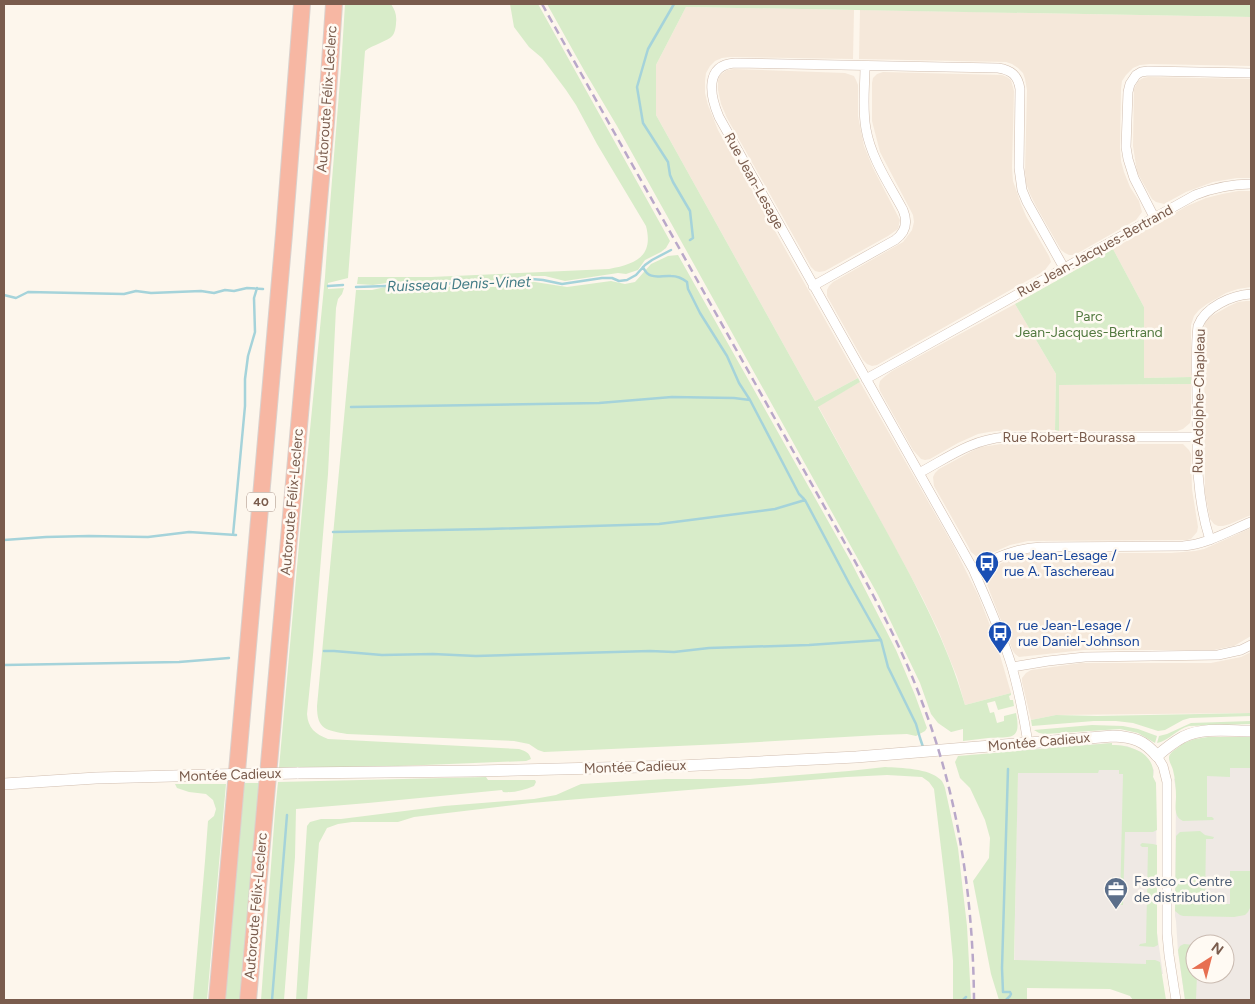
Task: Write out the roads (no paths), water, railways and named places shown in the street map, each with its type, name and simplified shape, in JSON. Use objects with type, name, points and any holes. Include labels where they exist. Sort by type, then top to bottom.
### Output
[{"type":"highway","name":"40","points":[[216,1000],[284,234],[302,4]]},
{"type":"highway","name":"Autoroute Félix-Leclerc","points":[[248,1000],[326,122],[334,4]]},
{"type":"street","name":"Rue Jean-Lesage","points":[[1028,743],[1012,667],[973,569],[718,117],[711,89],[712,79],[716,71],[725,64],[730,64],[998,68],[1013,73],[1018,80],[1020,89],[1019,168],[1022,190],[1064,268]]},
{"type":"street","points":[[813,286],[896,240],[902,234],[906,225],[903,210],[869,142],[864,113],[865,66]]},
{"type":"street","points":[[1154,217],[1134,178],[1128,159],[1126,140],[1128,92],[1131,81],[1138,73],[1148,71],[1251,73]]},
{"type":"street","name":"Rue Jean-Jacques-Bertrand","points":[[866,379],[1195,195],[1226,186],[1251,184]]},
{"type":"street","name":"Rue Adolphe-Chapleau","points":[[1210,540],[1204,523],[1198,474],[1198,326],[1202,317],[1210,310],[1240,295],[1251,294]]},
{"type":"street","name":"Rue Robert-Bourassa","points":[[919,473],[969,446],[997,438],[1197,437]]},
{"type":"street","points":[[973,569],[1011,552],[1025,548],[1195,545],[1251,522]]},
{"type":"street","points":[[1012,667],[1085,657],[1218,655],[1234,652],[1251,645]]},
{"type":"street","points":[[1176,1000],[1167,934],[1167,782],[1163,766],[1157,756],[1177,741],[1192,734],[1251,731]]},
{"type":"street","name":"Montée Cadieux","points":[[4,784],[96,778],[297,773],[476,772],[680,766],[856,757],[1090,737],[1122,736],[1142,742],[1157,756]]},
{"type":"waterway","name":"Ruisseau Denis-Vinet","points":[[674,4],[648,49],[637,87],[643,123],[668,162],[673,182],[690,211],[693,238],[690,240]]},
{"type":"waterway","name":"Ruisseau Denis-Vinet","points":[[356,287],[416,285],[434,287],[459,282],[508,283],[521,278],[562,284],[602,278],[612,278],[619,281],[627,280],[636,275],[645,265],[671,250]]},
{"type":"waterway","points":[[643,267],[652,276],[675,276],[687,282],[688,289],[700,313],[727,356],[739,383],[750,400],[799,494],[804,499]]},
{"type":"waterway","name":"Ruisseau Denis-Vinet","points":[[328,286],[343,285]]},
{"type":"waterway","name":"Ruisseau Denis-Vinet","points":[[4,295],[16,298],[28,292],[124,294],[136,291],[151,293],[201,291],[214,293],[247,288],[263,289]]},
{"type":"waterway","points":[[233,535],[245,406],[245,379],[248,356],[255,332],[254,298],[257,288]]},
{"type":"waterway","points":[[351,407],[599,403],[672,397],[750,400]]},
{"type":"waterway","points":[[324,651],[382,655],[433,654],[476,656],[674,652],[709,648],[809,645],[881,640],[805,500],[775,509],[659,524],[333,532]]},
{"type":"waterway","points":[[4,540],[89,536],[148,537],[189,532],[236,535]]},
{"type":"waterway","points":[[881,640],[888,667],[916,724],[923,747]]},
{"type":"waterway","points":[[4,665],[179,662],[229,658]]},
{"type":"waterway","points":[[1006,1000],[1011,994],[1010,992],[1003,992],[1002,968],[1008,769]]},
{"type":"waterway","points":[[272,1000],[287,815]]},
{"type":"waterway","points":[[963,1000],[966,997]]},
{"type":"railway","points":[[542,4],[851,554],[907,664],[935,738],[954,812],[967,886],[971,924],[974,1000]]},
{"type":"place","name":"rue Jean-Lesage / rue A. Taschereau","points":[[987,584]]},
{"type":"place","name":"rue Jean-Lesage / rue Daniel-Johnson","points":[[1000,654]]},
{"type":"place","name":"Fastco - Centre de distribution","points":[[1116,910]]},
{"type":"park label","name":"Parc Jean-Jacques-Bertrand","points":[[1089,324]]}]
